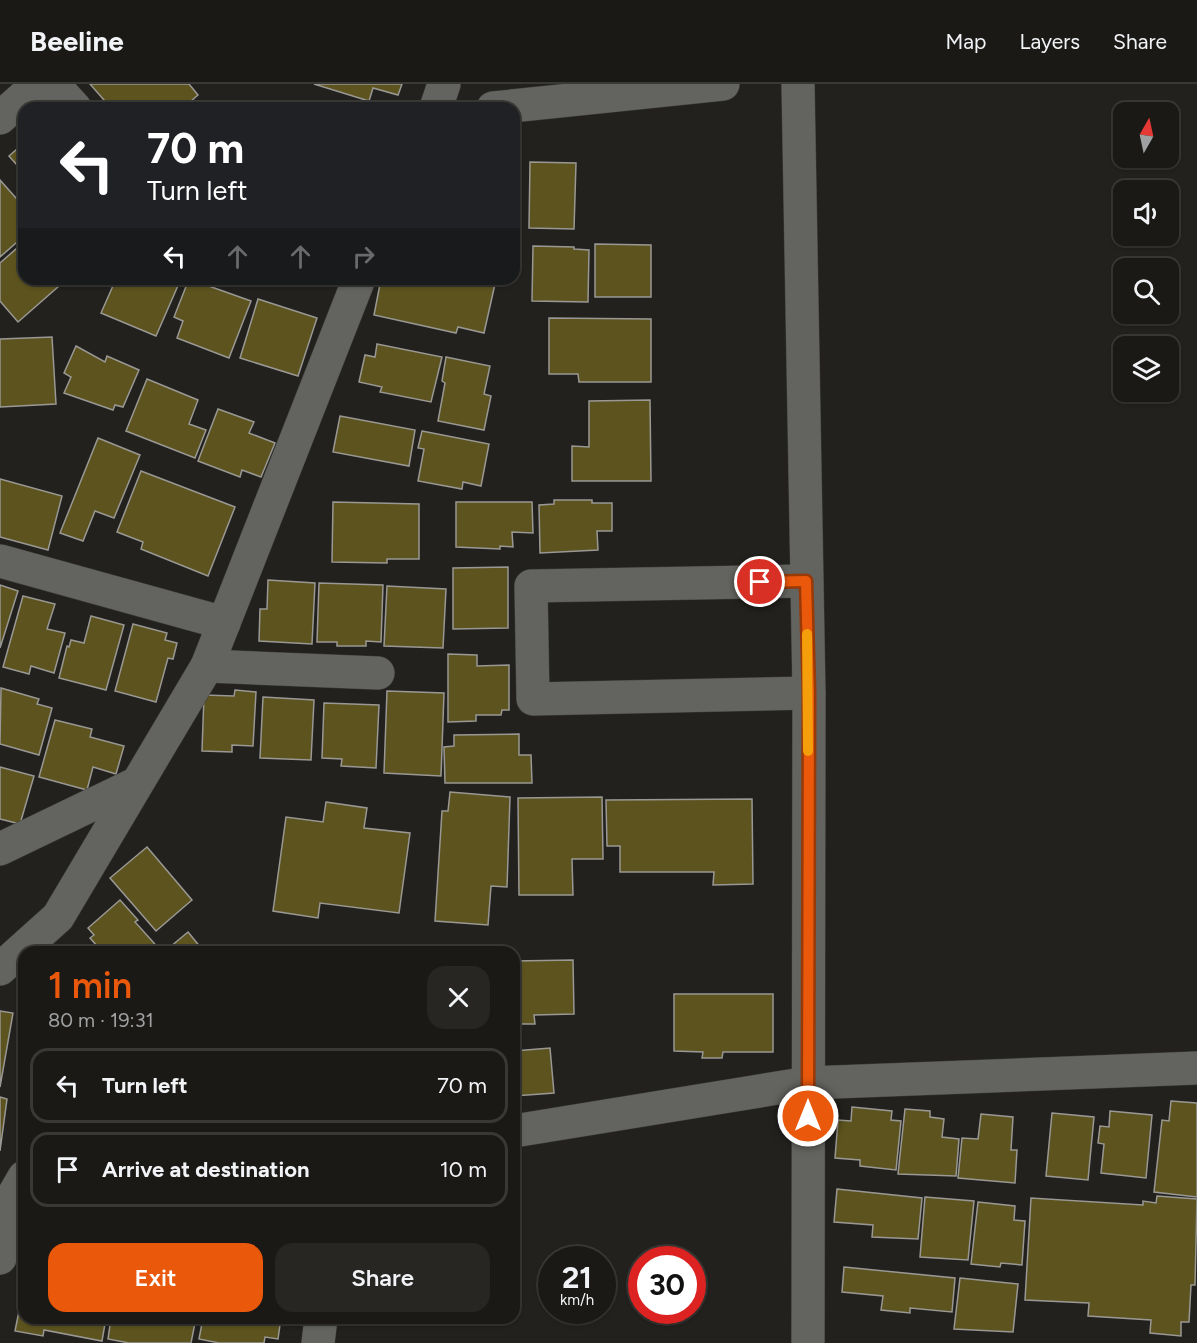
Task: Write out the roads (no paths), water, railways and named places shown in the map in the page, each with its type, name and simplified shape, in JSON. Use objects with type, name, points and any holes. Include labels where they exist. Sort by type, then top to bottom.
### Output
[{"type":"street","points":[[0,118],[38,84]]},
{"type":"street","points":[[53,84],[70,102]]},
{"type":"street","points":[[438,102],[444,84]]},
{"type":"street","points":[[520,105],[723,84]]},
{"type":"street","points":[[798,84],[809,693],[808,1343]]},
{"type":"street","points":[[51,946],[58,917],[207,666],[357,285]]},
{"type":"street","points":[[0,561],[225,623]]},
{"type":"street","points":[[806,581],[531,586],[533,699],[809,693]]},
{"type":"street","points":[[207,666],[378,674]]},
{"type":"street","points":[[0,849],[135,784]]},
{"type":"street","points":[[26,946],[58,917]]},
{"type":"street","points":[[0,969],[18,953]]},
{"type":"street","points":[[520,1130],[808,1083],[1197,1068]]},
{"type":"street","points":[[0,1258],[13,1196],[18,1187]]},
{"type":"street","points":[[318,1343],[320,1324]]}]
